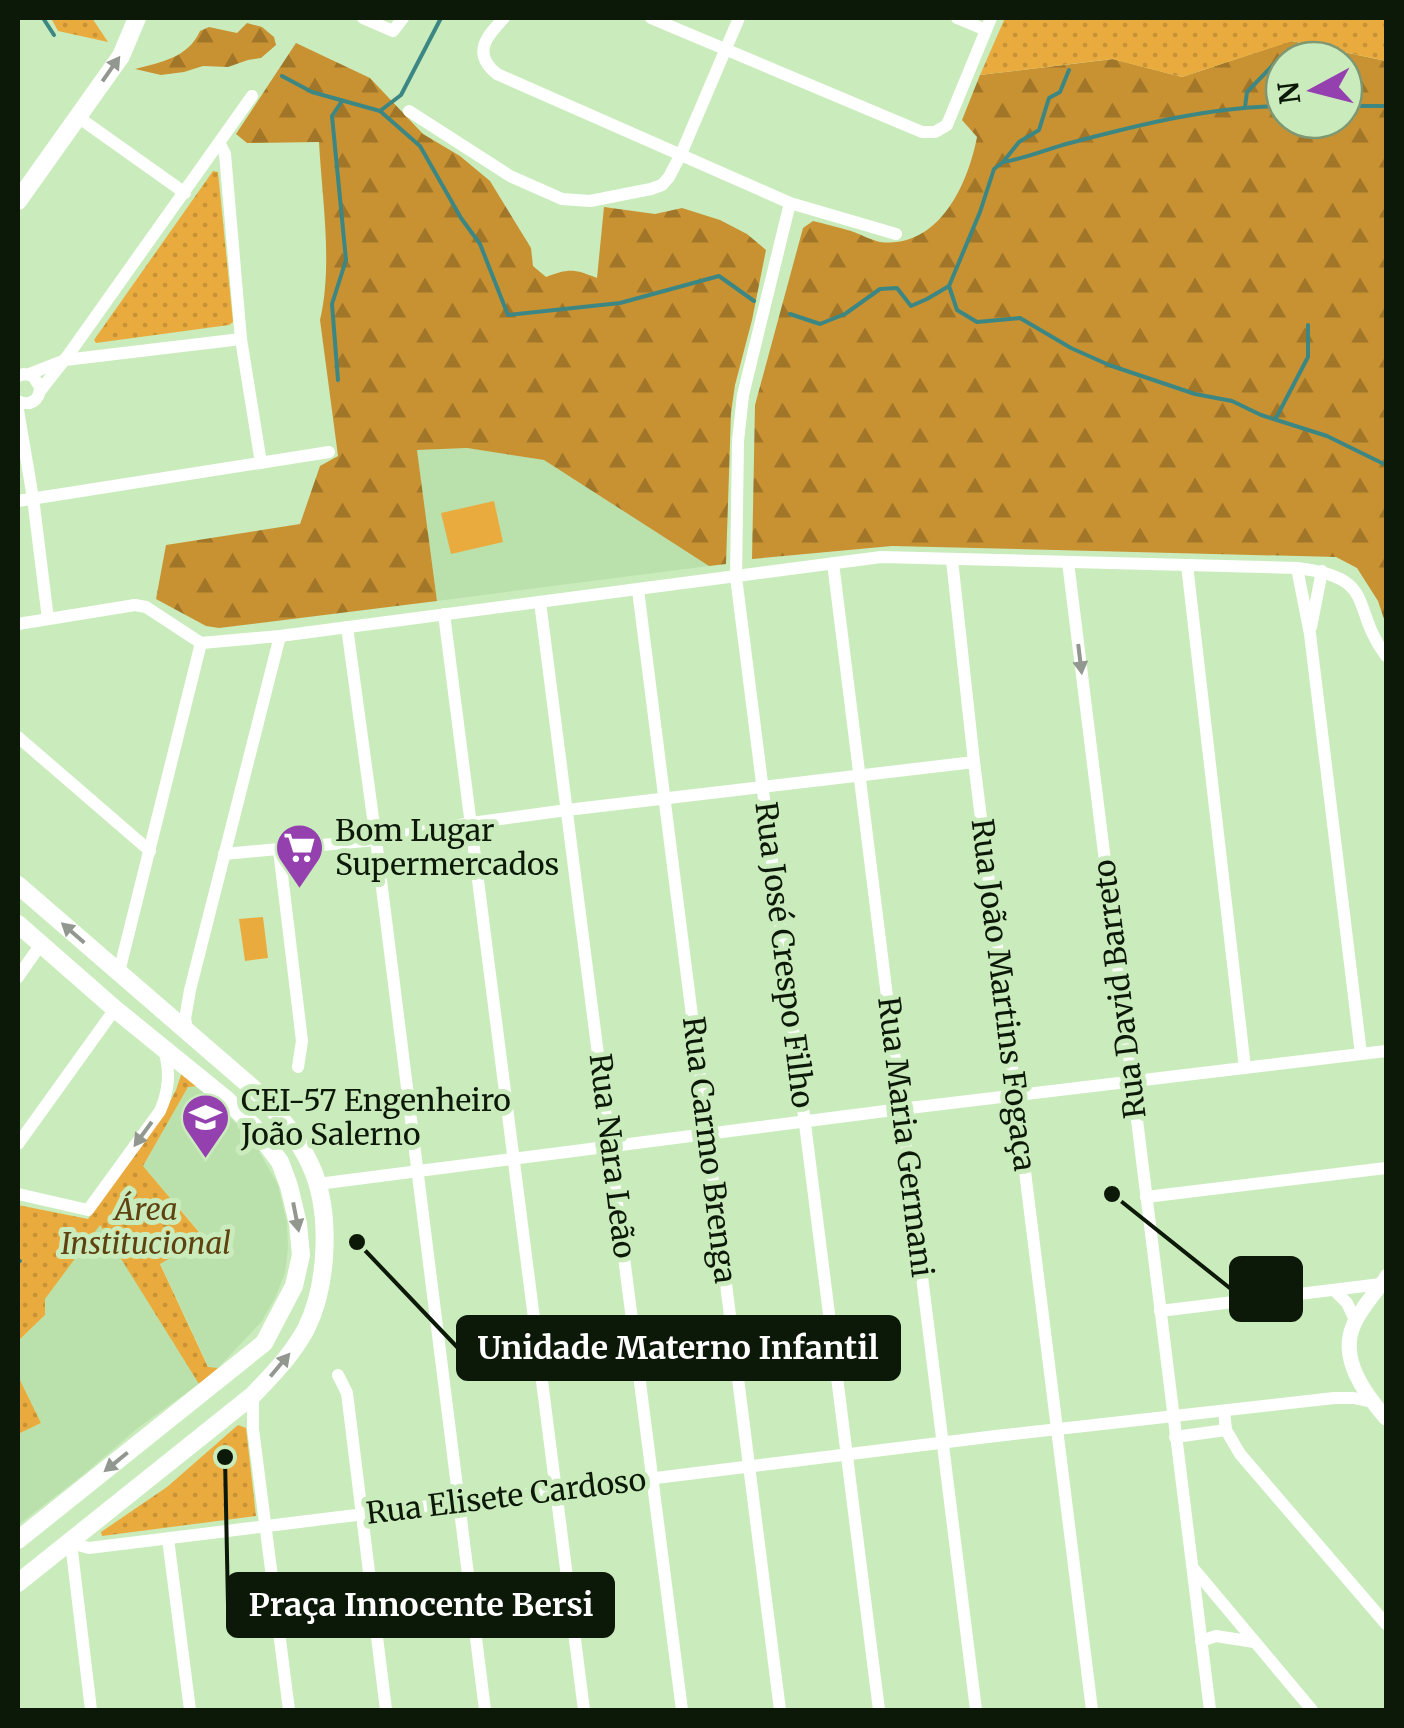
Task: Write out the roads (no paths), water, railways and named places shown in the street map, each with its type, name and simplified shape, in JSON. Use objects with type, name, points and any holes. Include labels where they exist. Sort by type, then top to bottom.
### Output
[{"type":"main road","points":[[18,201],[121,56],[137,18]]},
{"type":"main road","points":[[18,885],[119,972],[176,1010],[188,1032],[274,1109],[311,1166],[324,1222],[320,1292],[306,1329],[288,1358],[253,1395],[18,1583]]},
{"type":"main road","points":[[18,924],[227,1100],[253,1126],[292,1179],[303,1185],[318,1184]]},
{"type":"main road","points":[[166,1050],[163,1033],[176,1010]]},
{"type":"main road","points":[[166,1050],[182,1052],[187,1048],[188,1032]]},
{"type":"main road","points":[[18,1540],[264,1343],[294,1286],[301,1255],[290,1186],[280,1162]]},
{"type":"street","points":[[363,18],[393,30],[402,18]]},
{"type":"street","points":[[504,18],[487,37],[484,49],[484,60],[498,74],[790,203],[896,234]]},
{"type":"street","points":[[651,18],[922,132],[935,132],[947,125],[989,24],[957,18]]},
{"type":"street","points":[[409,111],[510,176],[562,199],[590,201],[662,185],[681,154],[739,18]]},
{"type":"street","points":[[23,438],[28,408],[252,96]]},
{"type":"street","points":[[78,117],[186,192]]},
{"type":"street","points":[[220,144],[225,154],[241,339],[261,463]]},
{"type":"street","name":"Rua José Crespo Filho","points":[[790,203],[742,394],[736,577],[878,1710]]},
{"type":"street","points":[[23,375],[64,360],[241,339]]},
{"type":"street","points":[[23,375],[36,379],[37,396]]},
{"type":"street","points":[[18,401],[24,404],[37,396]]},
{"type":"street","points":[[18,410],[48,619]]},
{"type":"street","points":[[18,501],[329,452]]},
{"type":"street","points":[[18,624],[146,607],[202,644],[881,557],[1322,571],[1346,581],[1355,590],[1386,656]]},
{"type":"street","name":"Rua João Martins Fogaça","points":[[952,560],[1092,1710]]},
{"type":"street","name":"Rua David Barreto","points":[[1068,562],[1210,1710]]},
{"type":"street","name":"Rua Maria Germani","points":[[834,563],[976,1710]]},
{"type":"street","points":[[1186,565],[1245,1068]]},
{"type":"street","points":[[1297,568],[1310,634],[1361,1054]]},
{"type":"street","points":[[1310,634],[1322,571]]},
{"type":"street","name":"Rua Carmo Brenga","points":[[638,590],[780,1710]]},
{"type":"street","name":"Rua Nara Leão","points":[[540,602],[682,1710]]},
{"type":"street","points":[[444,614],[584,1710]]},
{"type":"street","points":[[348,627],[485,1710]]},
{"type":"street","points":[[188,1032],[185,1019],[176,1010],[224,854],[280,636]]},
{"type":"street","points":[[119,972],[202,644]]},
{"type":"street","points":[[18,737],[150,851]]},
{"type":"street","points":[[224,854],[376,840],[567,810],[974,762]]},
{"type":"street","points":[[279,850],[302,1041],[298,1066]]},
{"type":"street","points":[[18,976],[40,944]]},
{"type":"street","points":[[18,1144],[115,1008]]},
{"type":"street","points":[[18,1194],[88,1210],[164,1102],[169,1070],[166,1050]]},
{"type":"street","points":[[318,1184],[1386,1050]]},
{"type":"street","points":[[1146,1197],[1386,1168]]},
{"type":"street","points":[[1160,1311],[1385,1281]]},
{"type":"street","points":[[1385,1281],[1356,1320],[1350,1344],[1355,1372],[1386,1418]]},
{"type":"street","points":[[1334,1290],[1356,1320]]},
{"type":"street","points":[[1334,1398],[1355,1372]]},
{"type":"street","points":[[338,1375],[346,1394],[386,1710]]},
{"type":"street","points":[[253,1395],[253,1429],[289,1710]]},
{"type":"street","name":"Rua Elisete Cardoso","points":[[70,1543],[90,1548],[1334,1398],[1372,1402]]},
{"type":"street","points":[[1224,1410],[1226,1430],[1240,1454],[1386,1624]]},
{"type":"street","points":[[222,1419],[243,1417],[253,1429]]},
{"type":"street","points":[[1174,1436],[1226,1430]]},
{"type":"street","points":[[168,1539],[190,1710]]},
{"type":"street","points":[[70,1543],[91,1710]]},
{"type":"street","points":[[1191,1566],[1312,1710]]},
{"type":"street","points":[[1196,1604],[1216,1608],[1235,1619]]},
{"type":"street","points":[[1201,1641],[1216,1636],[1254,1642]]},
{"type":"waterway","points":[[43,18],[54,35]]},
{"type":"waterway","points":[[380,111],[401,95],[441,18]]},
{"type":"waterway","points":[[949,286],[994,169],[1019,142],[1039,130],[1049,98],[1060,92],[1069,70]]},
{"type":"waterway","points":[[1245,107],[1247,92],[1264,74]]},
{"type":"waterway","points":[[282,76],[312,92],[380,111],[420,146],[480,244],[508,315],[620,303],[719,276],[754,301]]},
{"type":"waterway","points":[[338,380],[332,304],[346,260],[332,116],[342,101]]},
{"type":"waterway","points":[[1364,106],[1386,106]]},
{"type":"waterway","points":[[1003,162],[1176,118],[1264,107]]},
{"type":"waterway","points":[[790,314],[820,324],[845,314],[880,289],[897,288],[911,306],[949,286],[957,310],[977,322],[1020,318],[1109,365],[1195,394],[1232,401],[1261,415],[1327,436],[1386,465]]},
{"type":"waterway","points":[[1276,418],[1308,357],[1308,325]]},
{"type":"place","name":"Bom Lugar Supermercados","points":[[300,890]]},
{"type":"place","name":"CEI-57 Engenheiro João Salerno","points":[[206,1160]]},
{"type":"place","name":"ㅤ","points":[[1112,1194]]},
{"type":"place","name":"Unidade Materno Infantil","points":[[357,1242]]},
{"type":"place","name":"Praça Innocente Bersi","points":[[225,1457]]},
{"type":"park label","name":"Área Institucional","points":[[146,1227]]}]
